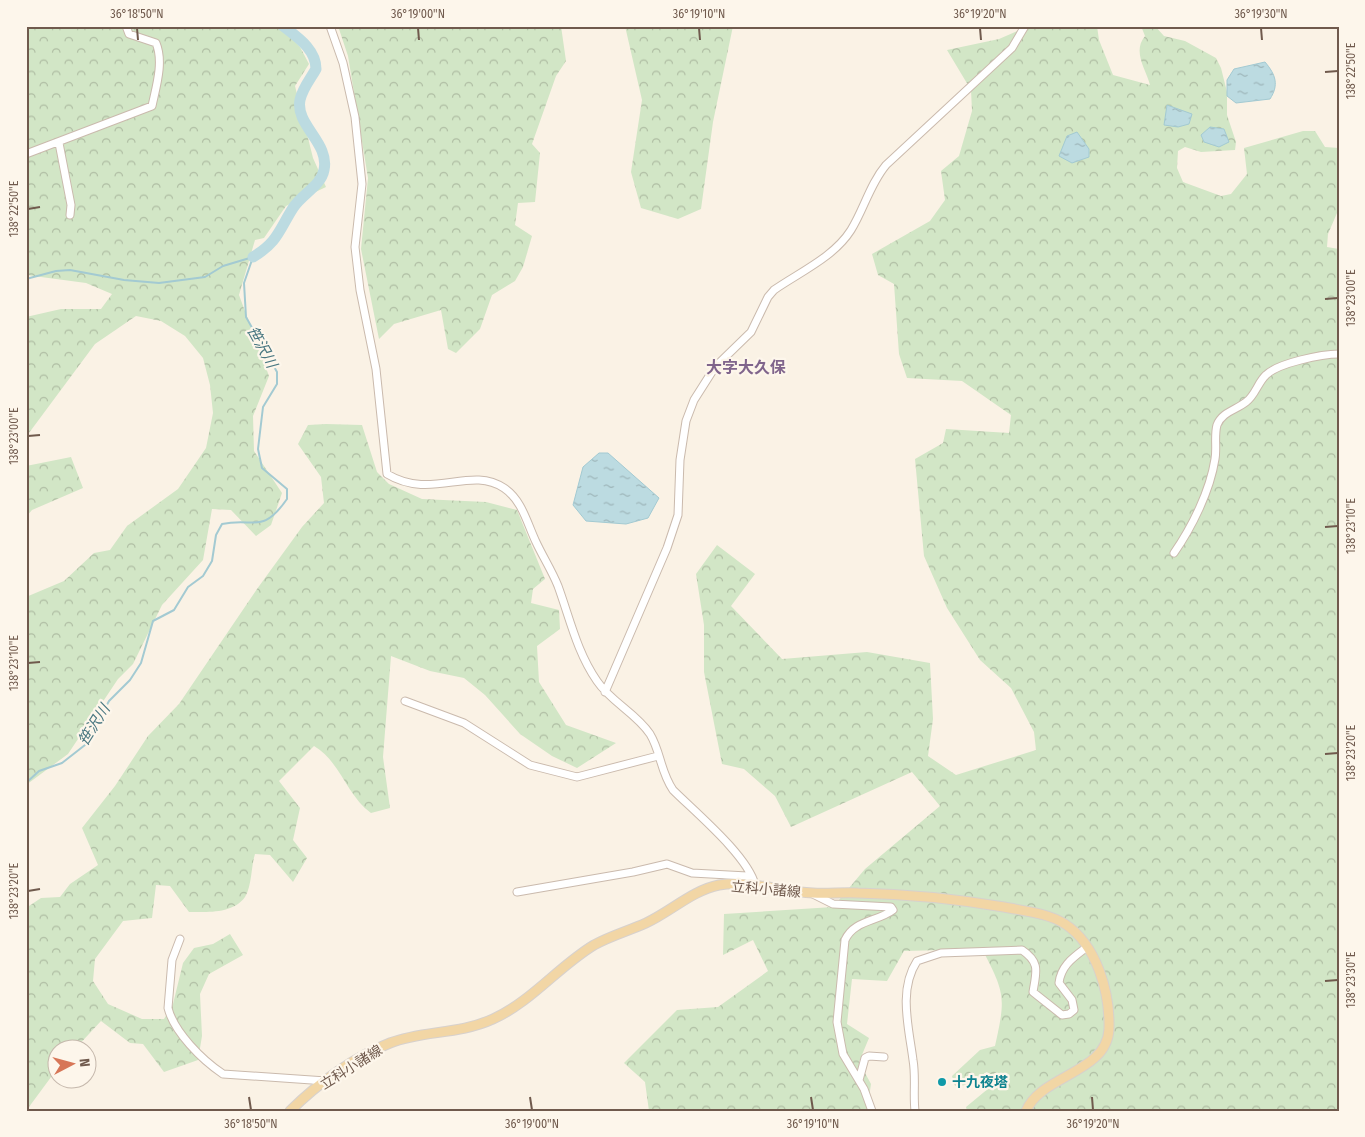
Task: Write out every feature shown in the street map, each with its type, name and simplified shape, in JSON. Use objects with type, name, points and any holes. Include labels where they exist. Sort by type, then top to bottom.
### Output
[{"type":"main road","name":"立科小諸線","points":[[290,1111],[327,1081],[363,1057],[390,1043],[466,1030],[496,1018],[594,945],[610,936],[646,923],[702,891],[718,885],[755,885],[813,893],[887,894],[967,901],[1049,916],[1059,921],[1072,931],[1087,947],[1094,958],[1105,996],[1109,1029],[1106,1041],[1092,1059],[1042,1090],[1026,1111]]},
{"type":"street","points":[[26,154],[152,106],[158,80],[159,50],[156,43],[129,34],[126,26]]},
{"type":"street","points":[[330,26],[343,63],[355,117],[362,184],[355,247],[360,290],[376,369],[387,474],[407,483],[424,486],[480,479],[490,481],[510,494],[524,512],[557,586],[570,627],[584,660],[605,692],[644,727],[656,744],[664,777],[673,790],[741,859],[753,875],[755,885]]},
{"type":"street","points":[[605,692],[667,548],[678,514],[680,460],[686,421],[701,388],[715,367],[752,332],[768,297],[774,290],[831,252],[843,240],[851,229],[878,175],[886,165],[1012,48],[1025,26]]},
{"type":"street","points":[[59,143],[71,205],[70,215]]},
{"type":"street","points":[[1174,553],[1183,540],[1206,490],[1215,459],[1218,424],[1222,415],[1248,401],[1267,374],[1283,366],[1339,354]]},
{"type":"street","points":[[405,701],[464,723],[530,764],[577,777],[658,756]]},
{"type":"street","points":[[517,892],[633,872],[667,864],[692,873],[748,876],[755,885]]},
{"type":"street","points":[[813,893],[833,904],[891,906],[893,910],[854,926],[845,940],[837,1022],[843,1054],[859,1080],[872,1111]]},
{"type":"street","points":[[180,939],[172,960],[168,1008],[170,1015],[184,1037],[215,1068],[223,1074],[327,1081]]},
{"type":"street","points":[[915,1111],[914,1062],[907,1009],[909,978],[917,961],[941,953],[1022,950],[1032,957],[1036,967],[1033,992],[1062,1015],[1069,1014],[1074,1010],[1072,1000],[1060,983],[1060,974],[1067,963],[1087,947]]},
{"type":"street","points":[[859,1080],[865,1058],[869,1056],[884,1056]]},
{"type":"green space","points":[[26,26],[280,26],[300,47],[309,64],[295,86],[313,158],[326,187],[286,206],[264,238],[255,240],[239,295],[269,376],[253,416],[254,451],[282,493],[271,525],[256,536],[231,510],[212,509],[203,560],[162,605],[133,664],[118,679],[68,754],[26,785],[26,597],[64,581],[94,553],[110,550],[127,526],[178,489],[206,448],[213,413],[210,385],[203,358],[185,336],[161,321],[136,316],[95,344],[26,437],[26,317],[61,309],[101,309],[112,294],[86,283],[26,275]]},
{"type":"green space","points":[[338,26],[561,26],[566,61],[556,76],[532,144],[540,153],[535,202],[518,203],[515,225],[532,236],[523,267],[515,281],[492,295],[480,329],[456,353],[448,349],[441,310],[394,324],[379,339],[361,249],[368,178],[348,56]]},
{"type":"green space","points":[[625,26],[733,26],[713,122],[701,209],[678,219],[641,208],[631,172],[642,100]]},
{"type":"green space","points":[[1029,26],[1097,26],[1099,40],[1113,75],[1150,85],[1141,61],[1140,48],[1145,36],[1141,26],[1155,26],[1164,36],[1185,41],[1216,58],[1221,68],[1227,92],[1227,115],[1236,142],[1235,150],[1201,152],[1185,147],[1178,151],[1177,168],[1183,182],[1221,196],[1231,194],[1247,174],[1244,148],[1303,131],[1315,131],[1325,147],[1339,148],[1337,213],[1328,234],[1327,247],[1339,249],[1339,1111],[967,1111],[966,1107],[995,1083],[987,1072],[967,1085],[955,1086],[952,1076],[980,1050],[995,1046],[1001,1016],[1001,996],[995,976],[982,949],[904,951],[887,981],[852,979],[847,1024],[869,1038],[859,1062],[871,1084],[867,1111],[649,1111],[645,1082],[624,1063],[677,1010],[718,1007],[768,971],[753,940],[723,955],[724,914],[833,907],[865,869],[940,806],[912,772],[791,827],[775,796],[744,769],[722,764],[704,672],[704,625],[696,574],[717,545],[755,574],[731,606],[782,659],[867,652],[930,663],[933,719],[928,756],[956,775],[1036,750],[1034,732],[1011,688],[980,660],[947,608],[924,556],[915,459],[943,443],[946,429],[1009,433],[1011,415],[962,381],[907,378],[899,354],[894,284],[878,275],[872,254],[930,221],[945,200],[941,171],[959,156],[972,111],[971,90],[947,50],[999,39]]},
{"type":"green space","points":[[308,425],[362,425],[377,472],[389,484],[422,499],[486,502],[517,510],[545,579],[533,589],[531,603],[559,610],[560,629],[537,646],[539,682],[566,725],[616,743],[577,768],[552,756],[520,734],[485,695],[464,678],[430,671],[391,656],[383,757],[390,808],[371,813],[356,797],[330,760],[314,746],[279,781],[300,808],[293,840],[307,858],[293,882],[270,855],[255,854],[249,887],[245,897],[234,907],[211,912],[189,912],[170,886],[156,885],[152,918],[123,921],[95,959],[93,981],[108,1004],[142,1019],[164,1019],[173,1004],[183,963],[194,948],[213,944],[230,934],[243,955],[209,974],[200,994],[202,1036],[198,1060],[164,1072],[143,1044],[130,1043],[101,1021],[83,1040],[48,1040],[48,1081],[26,1111],[26,908],[41,898],[60,897],[70,884],[98,865],[82,828],[115,786],[148,736],[179,704],[257,589],[302,527],[324,503],[321,477],[298,444]]},
{"type":"green space","points":[[71,457],[83,488],[32,510],[26,517],[26,466]]},
{"type":"water","points":[[1265,62],[1272,71],[1275,80],[1275,89],[1270,99],[1236,103],[1227,96],[1227,80],[1234,69]]},
{"type":"water","points":[[1167,105],[1192,114],[1189,124],[1178,127],[1164,125]]},
{"type":"water","points":[[1210,127],[1224,129],[1229,142],[1219,147],[1204,142],[1201,135]]},
{"type":"water","points":[[1077,132],[1089,149],[1089,157],[1072,163],[1059,156],[1067,136]]},
{"type":"water","points":[[599,453],[608,453],[659,498],[648,518],[626,524],[586,521],[573,505],[583,467]]},
{"type":"waterway","name":"笹沢川","points":[[253,257],[273,241],[293,208],[319,181],[324,170],[322,151],[302,118],[300,109],[300,100],[303,92],[316,69],[315,62],[313,55],[305,44],[283,26]]},
{"type":"waterway","points":[[26,279],[56,271],[70,270],[124,280],[159,283],[205,277],[223,266],[253,257]]},
{"type":"waterway","name":"笹沢川","points":[[26,783],[39,771],[62,763],[85,745],[109,701],[130,680],[141,663],[153,621],[174,610],[188,587],[203,576],[212,561],[216,535],[222,524],[264,521],[271,517],[287,499],[287,489],[262,468],[258,449],[263,407],[277,384],[277,372],[246,317],[244,283],[253,257]]},
{"type":"place","name":"十九夜塔","points":[[942,1082]]},
{"type":"district","name":"大字大久保","points":[[746,367]]}]
